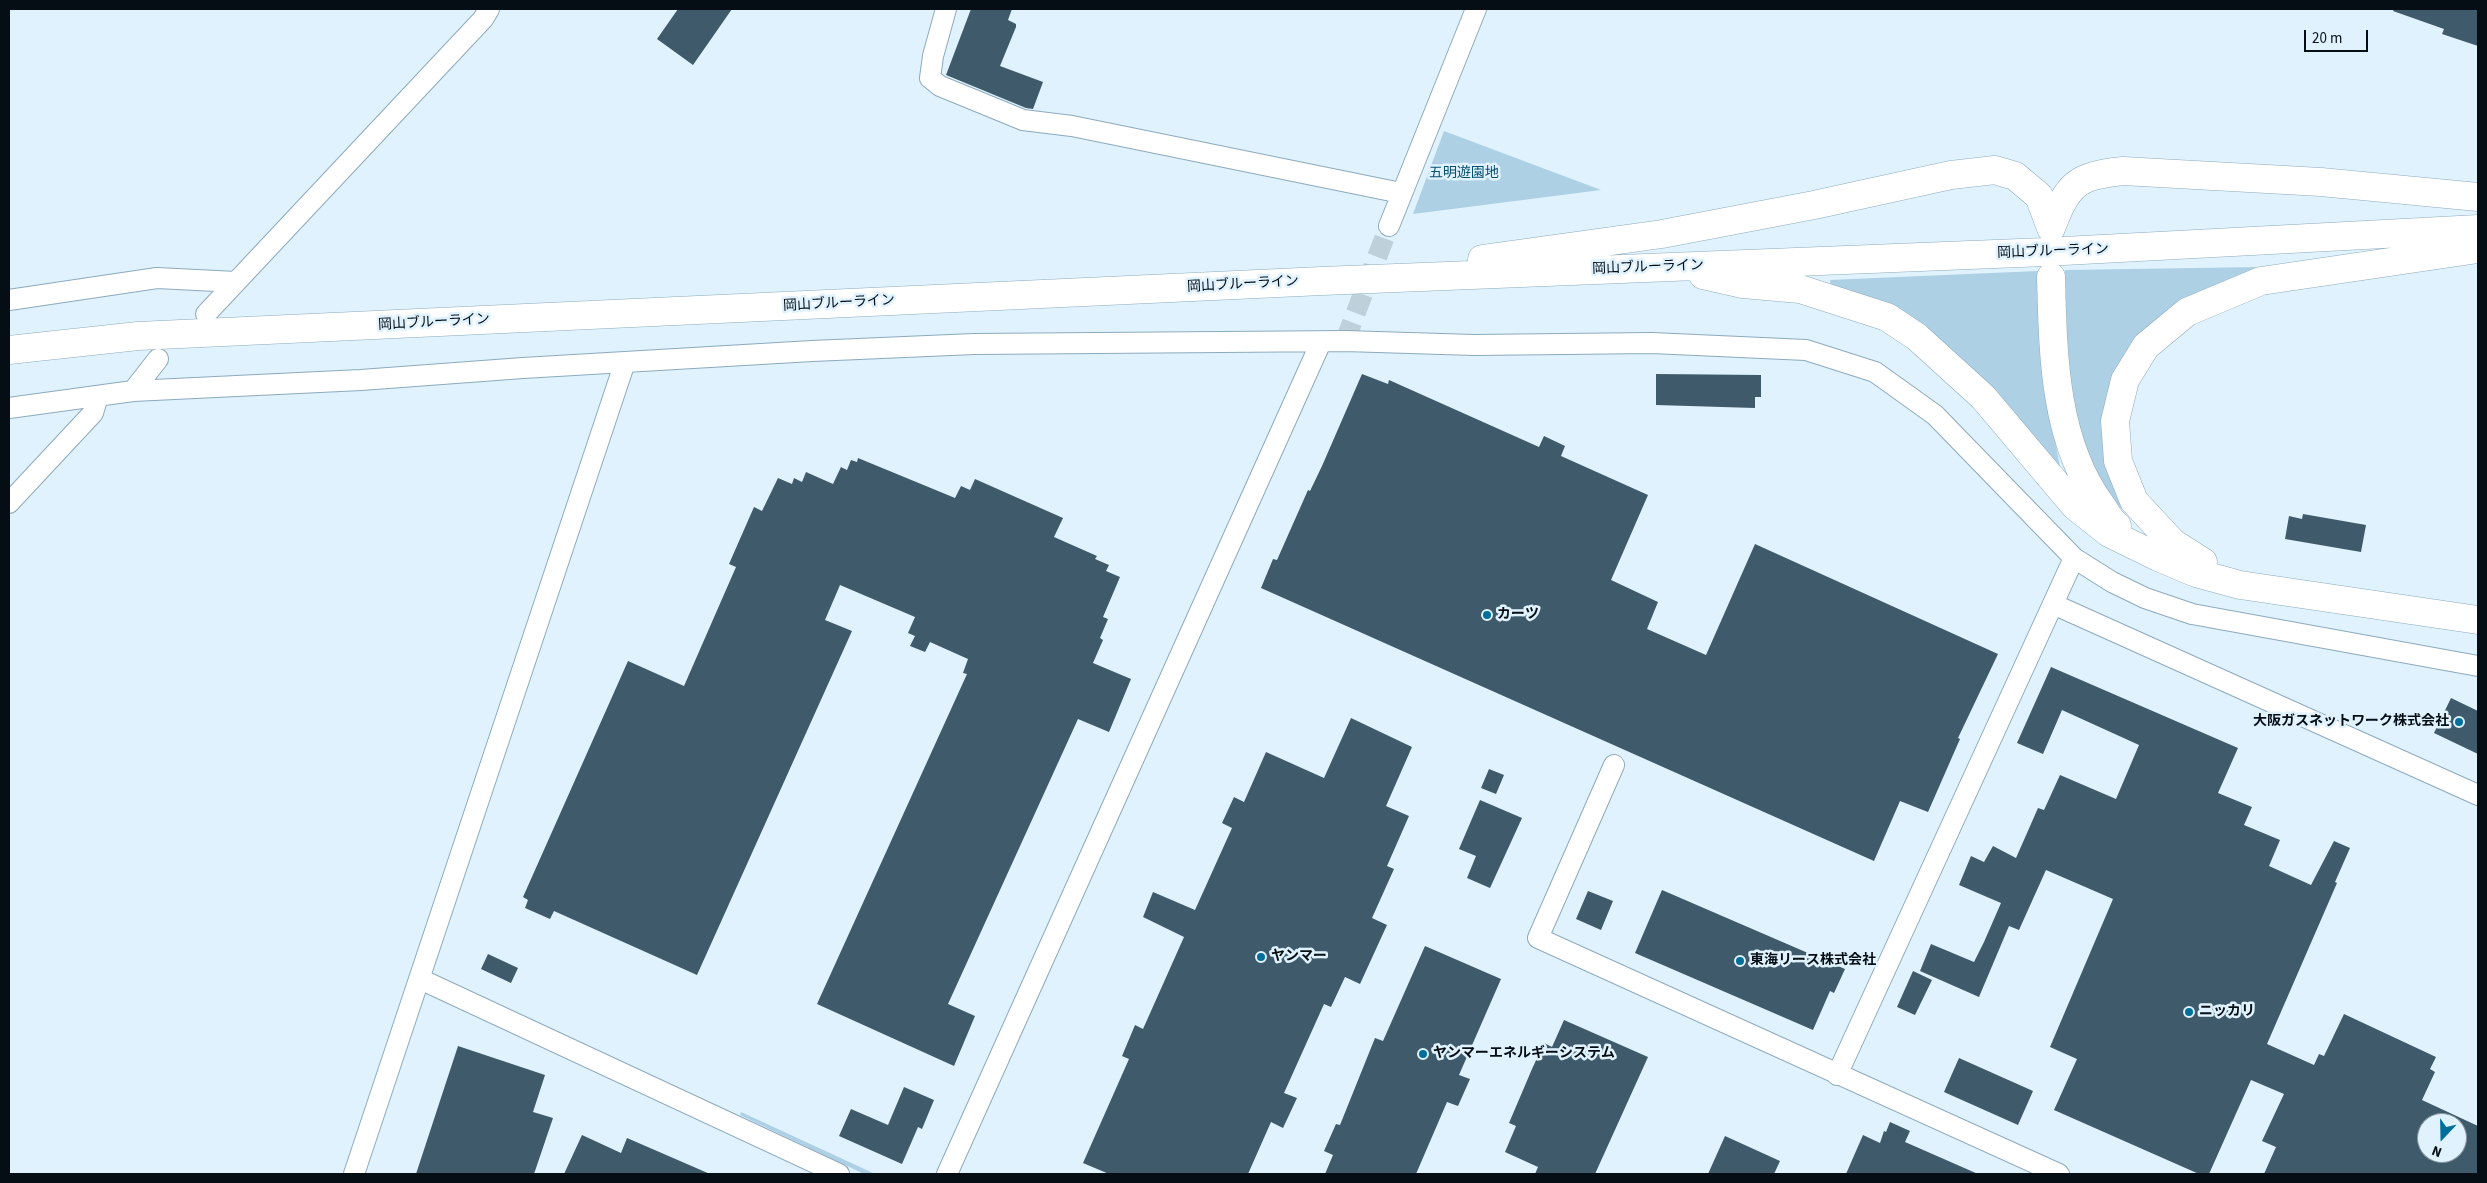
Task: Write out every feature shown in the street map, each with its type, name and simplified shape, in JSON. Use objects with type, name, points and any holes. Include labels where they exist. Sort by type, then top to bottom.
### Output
[{"type":"main road","points":[[1322,281],[1662,234],[1814,206],[1951,175],[1994,170],[2015,176],[2039,196],[2051,228],[2062,201],[2076,183],[2097,174],[2123,171],[2321,182],[2478,197]]},
{"type":"main road","name":"岡山ブルーライン","points":[[9,350],[138,336],[1322,281],[2065,251],[2478,229]]},
{"type":"main road","points":[[2240,585],[2173,543],[2134,500],[2118,462],[2115,420],[2125,380],[2146,346],[2187,312],[2261,281],[2478,249]]},
{"type":"main road","points":[[1662,267],[1743,284],[1800,289],[1887,317],[1917,337],[1982,397],[2075,506],[2109,532],[2158,557],[2196,573],[2240,585],[2478,620]]},
{"type":"main road","points":[[2051,277],[2052,314],[2060,393],[2065,426],[2076,465],[2114,524],[2158,557]]},
{"type":"street","points":[[206,314],[483,19],[489,9]]},
{"type":"street","points":[[946,9],[933,56],[930,78],[940,86],[1022,120],[1082,128],[1400,194]]},
{"type":"street","points":[[1389,226],[1400,194],[1476,9]]},
{"type":"street","points":[[9,300],[157,278],[236,282]]},
{"type":"street","points":[[9,408],[133,391],[361,380],[625,362],[974,344],[1321,342],[1345,340],[1474,346],[1652,343],[1806,350],[1875,372],[1935,415],[2074,558],[2112,582],[2145,598],[2192,614],[2478,666]]},
{"type":"street","points":[[947,1174],[1321,342]]},
{"type":"street","points":[[133,391],[158,359]]},
{"type":"street","points":[[354,1174],[625,362]]},
{"type":"street","points":[[9,503],[93,412],[98,396]]},
{"type":"street","points":[[1837,1075],[2074,558]]},
{"type":"street","points":[[2052,604],[2478,795]]},
{"type":"street","points":[[1614,765],[1538,938],[2059,1174]]},
{"type":"street","points":[[420,979],[839,1174]]},
{"type":"green space","name":"五明遊園地","points":[[1444,131],[1601,190],[1413,214]]},
{"type":"green space","points":[[2261,267],[2115,375],[2126,505],[2117,510],[2087,457],[2076,423],[2070,386],[2065,270]]},
{"type":"green space","points":[[2038,271],[2041,352],[2052,427],[2061,471],[1990,393],[1831,288],[1830,280]]},
{"type":"green space","points":[[741,1112],[873,1173],[864,1174],[740,1115]]},
{"type":"building","points":[[678,9],[732,9],[693,65],[657,39]]},
{"type":"building","points":[[971,9],[1012,9],[1008,20],[1016,24],[1016,27],[1000,66],[1043,82],[1033,109],[1026,108],[946,75]]},
{"type":"building","points":[[2394,9],[2478,9],[2478,46],[2442,34],[2444,29],[2393,11]]},
{"type":"building","name":"カーツ","points":[[1362,374],[1388,384],[1389,380],[1539,447],[1544,436],[1565,446],[1561,456],[1648,495],[1611,580],[1658,602],[1647,629],[1706,655],[1755,544],[1998,654],[1958,738],[1960,739],[1928,812],[1900,801],[1874,861],[1261,588],[1273,559],[1277,560],[1308,490],[1310,491],[1322,466]]},
{"type":"building","points":[[1656,374],[1761,375],[1761,397],[1755,397],[1755,408],[1656,405]]},
{"type":"building","points":[[858,458],[955,498],[961,486],[970,490],[975,479],[1063,518],[1054,537],[1097,556],[1095,559],[1109,565],[1106,571],[1120,577],[1103,617],[1108,619],[1100,638],[1103,640],[1093,663],[1131,679],[1109,732],[1078,719],[948,1004],[975,1016],[954,1066],[817,1004],[967,674],[963,673],[968,659],[930,642],[925,652],[910,646],[915,636],[908,633],[915,617],[840,585],[825,620],[852,631],[697,975],[554,911],[550,919],[525,908],[528,900],[523,897],[628,661],[684,686],[736,567],[729,564],[754,507],[762,511],[778,478],[792,484],[794,478],[802,482],[806,472],[833,484],[841,467],[847,470],[851,460],[857,462]]},
{"type":"building","points":[[2303,514],[2366,525],[2361,552],[2285,539],[2289,516],[2302,519]]},
{"type":"building","points":[[2051,667],[2238,748],[2218,793],[2252,807],[2244,825],[2280,840],[2269,866],[2311,885],[2334,841],[2350,848],[2335,882],[2337,883],[2267,1044],[2314,1065],[2319,1054],[2324,1056],[2344,1014],[2436,1057],[2430,1069],[2435,1072],[2422,1100],[2450,1113],[2417,1113],[2417,1163],[2467,1163],[2467,1121],[2478,1126],[2478,1174],[2264,1174],[2276,1147],[2262,1141],[2284,1094],[2251,1080],[2209,1174],[2199,1174],[2054,1110],[2077,1059],[2050,1047],[2113,899],[2046,870],[2019,930],[2009,926],[1979,997],[1920,971],[1931,944],[1974,962],[1984,942],[2001,903],[1959,885],[1971,856],[1984,862],[1993,846],[2016,858],[2038,808],[2044,810],[2060,775],[2116,799],[2139,745],[2062,710],[2043,754],[2017,743]]},
{"type":"building","name":"大阪ガスネットワーク株式会社","points":[[2451,698],[2478,711],[2478,754],[2434,733]]},
{"type":"building","name":"ヤンマー","points":[[1351,718],[1412,747],[1386,806],[1409,816],[1387,866],[1394,869],[1372,918],[1387,925],[1360,984],[1345,977],[1331,1007],[1324,1004],[1284,1093],[1297,1098],[1283,1128],[1271,1122],[1248,1174],[1109,1174],[1083,1163],[1129,1059],[1122,1056],[1135,1025],[1143,1029],[1184,937],[1143,917],[1153,892],[1195,910],[1232,828],[1222,823],[1234,797],[1244,802],[1266,752],[1324,778]]},
{"type":"building","points":[[1489,769],[1504,775],[1496,794],[1481,788]]},
{"type":"building","points":[[1480,800],[1522,818],[1490,888],[1467,878],[1476,856],[1459,849]]},
{"type":"building","name":"東海リース株式会社","points":[[1662,890],[1845,969],[1834,993],[1830,991],[1813,1030],[1635,953]]},
{"type":"building","points":[[1588,891],[1613,901],[1601,930],[1576,919]]},
{"type":"building","name":"ヤンマーエネルギーシステム","points":[[1425,946],[1501,979],[1459,1075],[1470,1079],[1458,1106],[1447,1102],[1416,1174],[1325,1174],[1333,1155],[1324,1151],[1336,1124],[1340,1125],[1375,1038],[1383,1041]]},
{"type":"building","points":[[488,954],[518,968],[511,983],[481,969]]},
{"type":"building","points":[[1913,971],[1932,980],[1915,1015],[1897,1007]]},
{"type":"building","points":[[1564,1020],[1648,1057],[1595,1174],[1535,1174],[1538,1167],[1505,1152],[1516,1126],[1509,1123],[1532,1069],[1544,1043],[1552,1047]]},
{"type":"building","points":[[458,1046],[545,1075],[533,1112],[553,1118],[534,1174],[416,1174]]},
{"type":"building","points":[[1959,1058],[2033,1091],[2018,1125],[1944,1092]]},
{"type":"building","points":[[904,1087],[934,1100],[922,1129],[918,1127],[902,1164],[839,1136],[851,1109],[888,1125]]},
{"type":"building","points":[[1890,1122],[1910,1131],[1905,1142],[1978,1174],[1846,1174],[1863,1135],[1880,1143],[1884,1131],[1886,1132]]},
{"type":"building","points":[[582,1135],[621,1153],[627,1138],[710,1174],[564,1174]]},
{"type":"building","points":[[1725,1136],[1780,1161],[1774,1174],[1708,1174]]},
{"type":"tunnel","points":[[1345,341],[1389,226]]},
{"type":"place","name":"カーツ","points":[[1487,615]]},
{"type":"place","name":"大阪ガスネットワーク株式会社","points":[[2459,722]]},
{"type":"place","name":"ヤンマー","points":[[1261,957]]},
{"type":"place","name":"東海リース株式会社","points":[[1740,961]]},
{"type":"place","name":"ニッカリ","points":[[2189,1012]]},
{"type":"place","name":"ヤンマーエネルギーシステム","points":[[1423,1054]]}]
